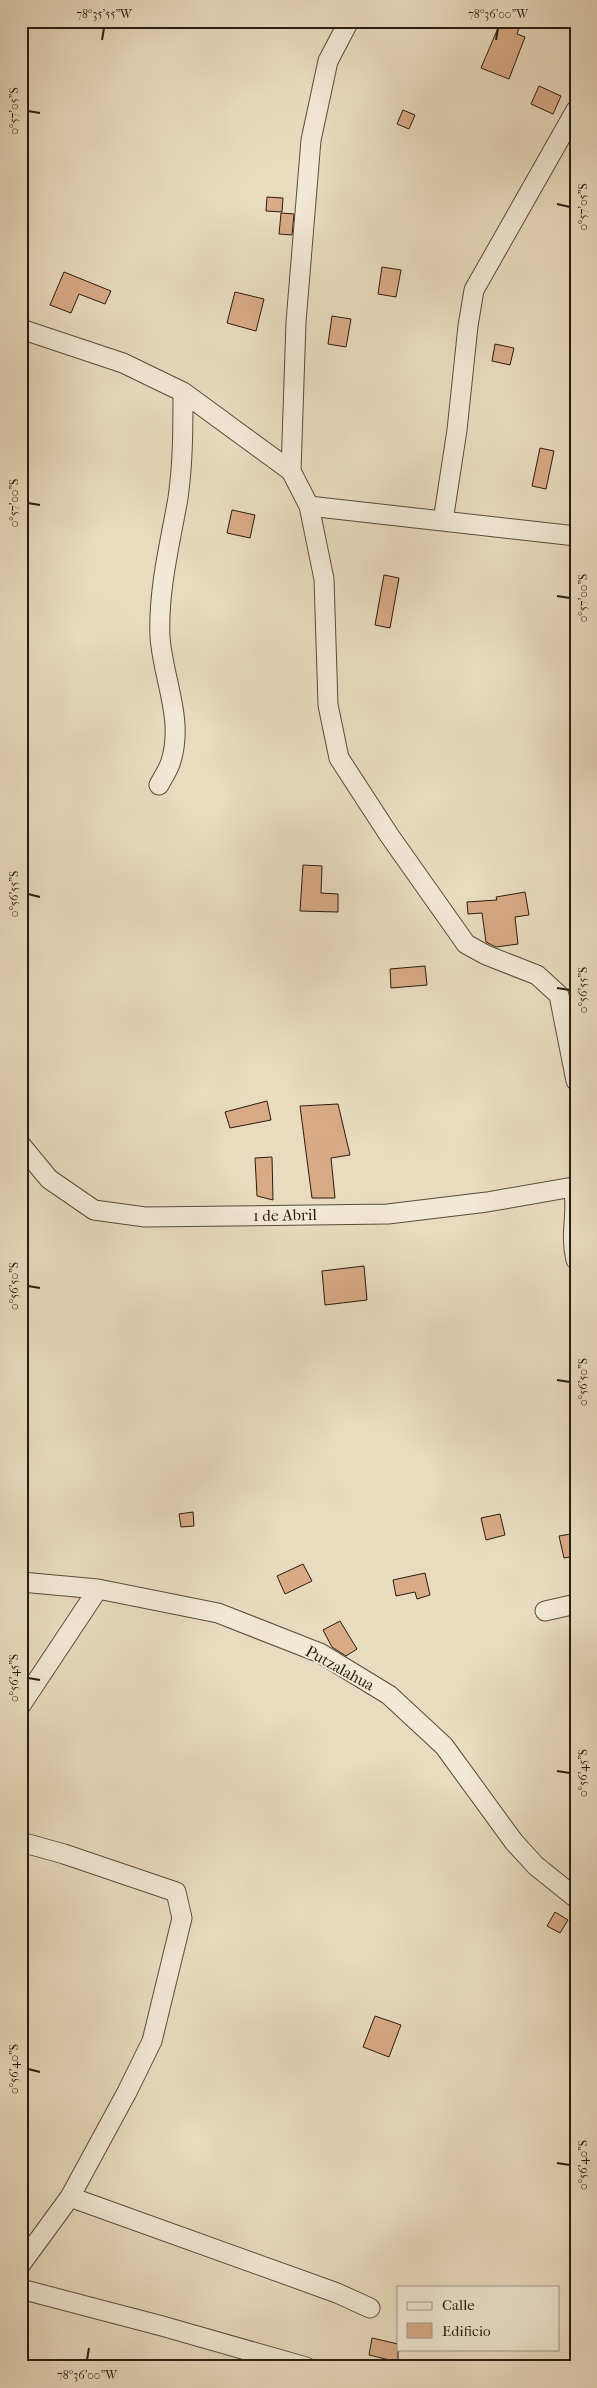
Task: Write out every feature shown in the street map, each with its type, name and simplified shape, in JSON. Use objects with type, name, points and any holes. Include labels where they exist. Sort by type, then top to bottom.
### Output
[{"type":"street","points":[[291,471],[296,322],[311,140],[328,61],[349,21]]},
{"type":"street","points":[[443,521],[457,430],[468,326],[474,290],[576,110]]},
{"type":"street","points":[[21,329],[123,363],[183,392],[291,471],[309,506],[324,579],[328,705],[339,758],[389,835],[466,944],[486,955],[537,975],[559,996],[576,1081]]},
{"type":"street","points":[[159,784],[171,763],[176,739],[174,707],[164,669],[161,645],[161,602],[178,496],[183,441],[183,392]]},
{"type":"street","points":[[309,506],[576,536]]},
{"type":"street","name":"1 de Abril","points":[[21,1145],[49,1179],[94,1210],[145,1217],[388,1214],[487,1202],[574,1186]]},
{"type":"street","points":[[574,1186],[576,1197],[572,1226],[576,1260]]},
{"type":"street","name":"Putzalahua","points":[[21,1582],[98,1589],[218,1613],[320,1653],[388,1695],[444,1746],[514,1842],[536,1866],[576,1898]]},
{"type":"street","points":[[21,1705],[98,1589]]},
{"type":"street","points":[[545,1611],[576,1604]]},
{"type":"street","points":[[21,1842],[64,1854],[176,1892],[182,1918],[152,2041],[128,2092],[70,2197],[21,2264]]},
{"type":"street","points":[[70,2197],[337,2293],[370,2308]]},
{"type":"street","points":[[21,2289],[162,2326],[306,2367]]},
{"type":"building","points":[[501,21],[521,21],[517,34],[525,37],[509,79],[481,68]]},
{"type":"building","points":[[539,86],[561,96],[553,114],[531,104]]},
{"type":"building","points":[[403,110],[415,115],[409,129],[397,124]]},
{"type":"building","points":[[267,197],[283,198],[282,212],[266,211]]},
{"type":"building","points":[[281,213],[294,214],[292,235],[279,234]]},
{"type":"building","points":[[382,267],[401,270],[396,297],[378,294]]},
{"type":"building","points":[[64,272],[111,291],[105,304],[79,294],[71,313],[50,305]]},
{"type":"building","points":[[235,292],[264,299],[256,331],[227,323]]},
{"type":"building","points":[[332,316],[351,319],[346,347],[328,344]]},
{"type":"building","points":[[495,344],[514,348],[510,365],[492,361]]},
{"type":"building","points":[[540,448],[554,451],[546,489],[532,486]]},
{"type":"building","points":[[232,510],[255,515],[250,538],[227,533]]},
{"type":"building","points":[[384,575],[399,578],[390,628],[375,625]]},
{"type":"building","points":[[303,865],[322,866],[321,893],[338,894],[338,912],[300,911]]},
{"type":"building","points":[[525,892],[529,915],[515,917],[518,944],[496,947],[486,942],[482,913],[468,914],[467,902],[497,900],[496,897]]},
{"type":"building","points":[[425,966],[427,985],[391,988],[390,969]]},
{"type":"building","points":[[267,1101],[271,1120],[230,1128],[225,1112]]},
{"type":"building","points":[[338,1104],[350,1155],[331,1158],[335,1198],[312,1198],[300,1106]]},
{"type":"building","points":[[272,1157],[273,1200],[257,1196],[255,1158]]},
{"type":"building","points":[[364,1266],[367,1300],[325,1305],[322,1271]]},
{"type":"building","points":[[193,1512],[194,1526],[181,1527],[179,1514]]},
{"type":"building","points":[[500,1514],[505,1535],[486,1540],[481,1518]]},
{"type":"building","points":[[576,1533],[576,1556],[564,1558],[559,1536]]},
{"type":"building","points":[[303,1564],[312,1581],[285,1594],[277,1576]]},
{"type":"building","points":[[425,1573],[430,1595],[417,1599],[415,1592],[396,1596],[393,1580]]},
{"type":"building","points":[[340,1621],[357,1649],[346,1656],[332,1647],[323,1630]]},
{"type":"building","points":[[555,1912],[568,1920],[560,1933],[547,1926]]},
{"type":"building","points":[[375,2016],[401,2025],[389,2057],[363,2047]]},
{"type":"building","points":[[372,2338],[397,2344],[398,2362],[369,2355]]}]
